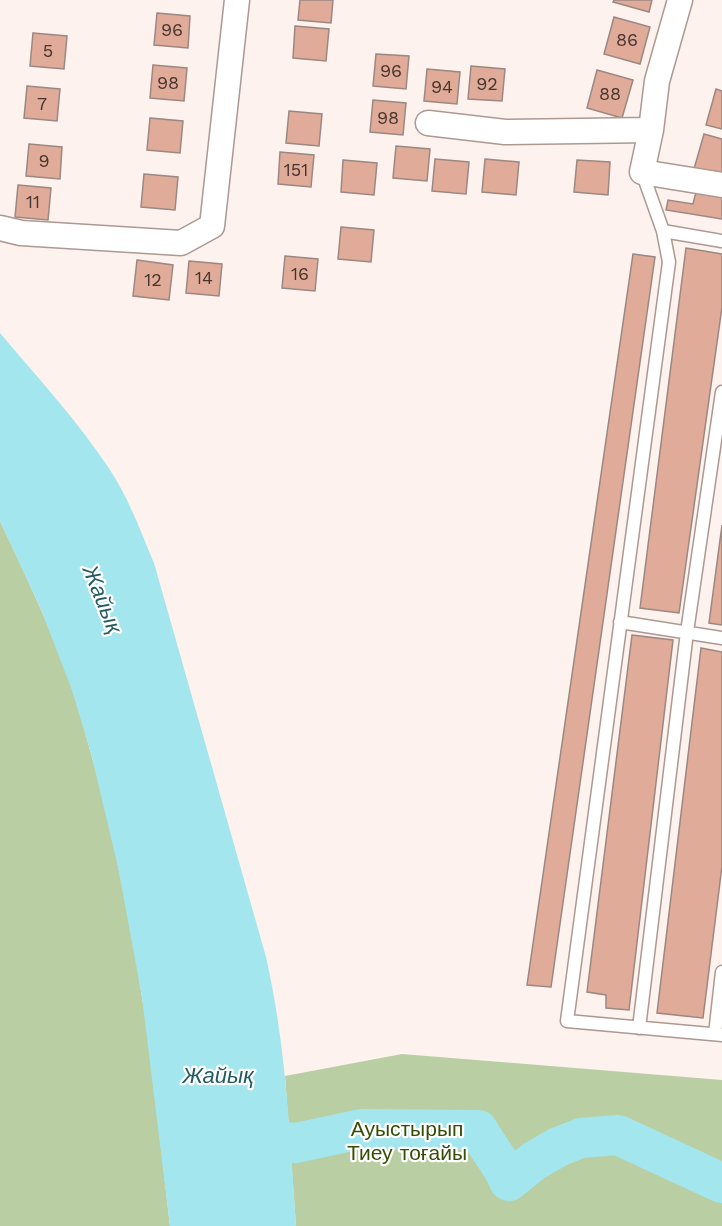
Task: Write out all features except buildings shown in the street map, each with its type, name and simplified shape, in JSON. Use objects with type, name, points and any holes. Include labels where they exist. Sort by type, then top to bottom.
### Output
[{"type":"street","points":[[0,228],[21,233],[182,243],[212,226],[237,0]]},
{"type":"street","points":[[680,0],[657,81],[651,130],[642,172],[722,185]]},
{"type":"street","points":[[428,123],[505,132],[651,130]]},
{"type":"lane","points":[[642,172],[663,231],[669,262],[567,1021],[718,1035],[722,972]]},
{"type":"lane","points":[[663,231],[722,241]]},
{"type":"lane","points":[[639,1028],[687,632],[722,392]]},
{"type":"lane","points":[[620,622],[722,638]]},
{"type":"green space","points":[[0,521],[57,648],[73,692],[104,805],[129,920],[142,997],[170,1226],[0,1226]]},
{"type":"green space","name":"Ауыстырып Тиеу тоғайы","points":[[402,1054],[722,1080],[722,1226],[296,1226],[285,1076]]},
{"type":"water","name":"Жайық","points":[[0,333],[96,449],[128,501],[154,563],[266,957],[283,1057],[296,1226],[170,1226],[142,997],[118,867],[91,753],[72,690],[40,607],[0,521]]},
{"type":"waterway","points":[[234,1138],[296,1143],[361,1129],[478,1130],[509,1181],[534,1161],[558,1147],[581,1138],[618,1135],[722,1183]]}]
